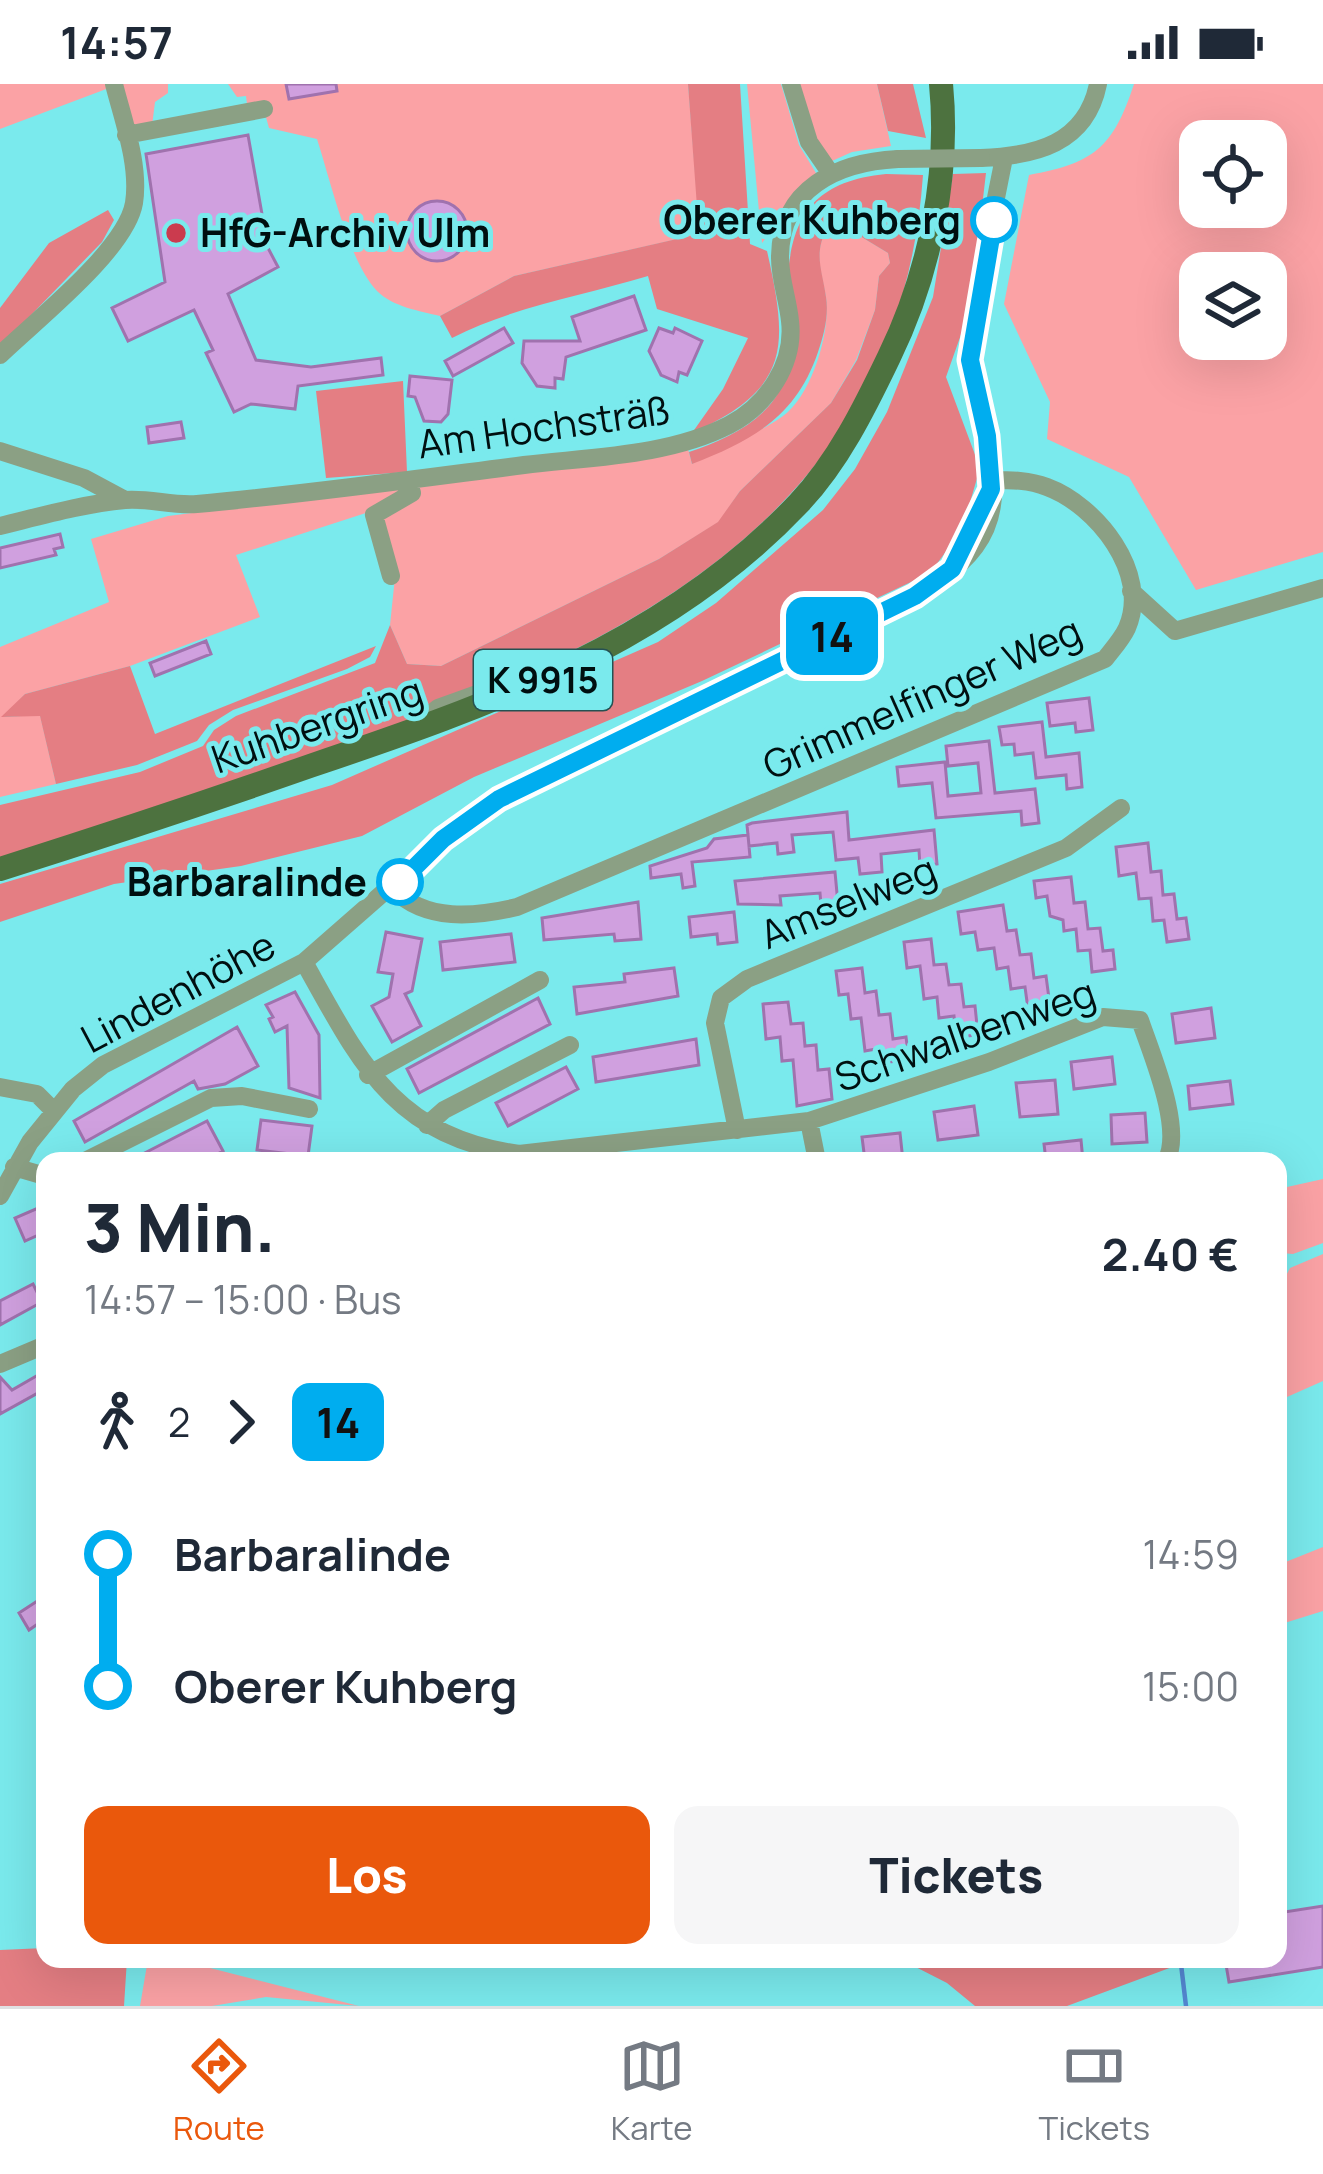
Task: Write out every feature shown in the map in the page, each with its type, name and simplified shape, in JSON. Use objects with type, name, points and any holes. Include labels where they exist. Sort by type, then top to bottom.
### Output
[{"type":"main road","name":"Kuhbergring","points":[[0,869],[409,733],[517,692],[628,638],[748,553],[815,483],[865,407],[922,274],[941,150],[945,88]]},
{"type":"street","points":[[0,355],[109,248],[129,219],[134,201],[114,84]]},
{"type":"street","points":[[790,84],[809,142],[829,171],[898,159],[981,158],[1003,163],[1063,141],[1081,125],[1098,84]]},
{"type":"street","points":[[126,135],[264,109]]},
{"type":"street","name":"Lindenhöhe","points":[[0,1196],[14,1167],[54,1111],[103,1065],[304,962],[393,889],[443,839],[499,799],[915,596],[970,559],[991,525],[991,484],[970,360],[1003,163]]},
{"type":"street","name":"Am Hochsträß","points":[[0,526],[125,500],[195,504],[681,442],[744,415],[773,387],[789,353],[791,323],[780,257],[785,230],[802,195],[829,171]]},
{"type":"street","name":"Am Hochsträß","points":[[0,451],[84,478],[125,500]]},
{"type":"street","points":[[391,576],[374,515],[412,493],[408,480]]},
{"type":"street","points":[[991,484],[1049,487],[1093,514],[1123,559],[1131,591],[1175,631],[1323,588]]},
{"type":"street","name":"Grimmelfinger Weg","points":[[393,889],[420,909],[488,914],[518,907],[1105,659],[1128,626],[1131,591]]},
{"type":"street","name":"Amselweg","points":[[737,1130],[715,1023],[721,998],[746,979],[1066,848],[1121,808]]},
{"type":"street","name":"Schwalbenweg","points":[[304,962],[368,1075],[427,1125],[459,1142],[496,1152]]},
{"type":"street","points":[[368,1075],[540,980]]},
{"type":"street","name":"Schwalbenweg","points":[[566,1152],[808,1121],[881,1100],[1103,1017],[1140,1020],[1172,1131],[1168,1152]]},
{"type":"street","points":[[427,1125],[444,1110],[540,1065],[570,1045]]},
{"type":"street","points":[[0,1087],[37,1094],[54,1111]]},
{"type":"street","points":[[103,1152],[212,1098],[242,1096],[309,1108]]},
{"type":"street","name":"Schwalbenweg","points":[[808,1121],[815,1152]]},
{"type":"street","points":[[14,1167],[36,1173]]},
{"type":"street","points":[[0,1364],[36,1349]]},
{"type":"shaded area","points":[[0,84],[108,84],[109,88],[0,129]]},
{"type":"shaded area","points":[[118,84],[168,84],[168,93],[155,102],[152,126],[130,130]]},
{"type":"shaded area","points":[[228,84],[688,84],[700,234],[514,276],[440,316],[407,308],[377,291],[367,278],[341,219],[317,139],[269,128],[264,110],[248,112],[246,96],[237,97]]},
{"type":"shaded area","points":[[688,84],[740,84],[750,244],[767,251],[779,340],[765,382],[724,417],[692,433],[723,389],[748,338],[657,309],[648,276],[523,310],[452,338],[440,316],[514,276],[699,234]]},
{"type":"shaded area","points":[[747,84],[781,84],[799,145],[816,173],[762,243]]},
{"type":"shaded area","points":[[799,84],[877,84],[891,146],[852,152],[832,161],[816,139]]},
{"type":"shaded area","points":[[877,84],[913,84],[926,138],[888,131]]},
{"type":"shaded area","points":[[1134,84],[1323,84],[1323,552],[1196,590],[1129,477],[1047,439],[1050,402],[1004,304],[1029,175],[1085,158],[1118,124]]},
{"type":"shaded area","points":[[986,173],[970,309],[946,377],[980,468],[962,530],[930,573],[702,681],[474,777],[362,836],[241,866],[114,884],[0,922],[0,884],[332,785],[658,642],[716,603],[823,510],[855,469],[887,412],[933,297],[953,174]]},
{"type":"shaded area","points":[[923,175],[901,300],[856,405],[792,493],[711,566],[617,627],[514,678],[406,722],[0,860],[0,805],[140,772],[203,746],[214,730],[236,716],[375,663],[390,625],[407,664],[441,666],[659,559],[718,522],[740,491],[831,403],[857,360],[875,310],[879,276],[890,263],[888,253],[840,224],[828,226],[820,253],[825,325],[798,394],[770,423],[734,446],[692,464],[689,452],[756,418],[783,383],[791,251],[810,208],[827,192],[852,180]]},
{"type":"shaded area","points":[[108,210],[114,220],[102,242],[0,347],[0,308],[49,243]]},
{"type":"shaded area","points":[[840,224],[888,253],[890,263],[879,276],[875,310],[856,360],[831,403],[740,491],[719,522],[659,559],[441,666],[407,664],[390,625],[395,577],[380,512],[414,488],[688,449],[692,464],[773,423],[803,393],[817,361],[827,311],[821,245],[828,226]]},
{"type":"shaded area","points":[[403,381],[407,472],[326,478],[316,391]]},
{"type":"shaded area","points":[[407,486],[372,511],[236,555],[260,617],[130,666],[25,694],[4,717],[40,715],[56,784],[0,797],[0,647],[109,602],[91,539],[168,516]]},
{"type":"shaded area","points":[[376,646],[370,657],[347,669],[233,710],[209,725],[197,741],[137,765],[56,784],[40,716],[1,717],[25,694],[130,666],[155,734]]},
{"type":"shaded area","points":[[1323,1179],[1323,1243],[1293,1254],[1287,1254],[1287,1187]]},
{"type":"shaded area","points":[[1323,1254],[1323,1381],[1287,1397],[1287,1274]]},
{"type":"shaded area","points":[[1323,1547],[1323,1611],[1287,1622],[1287,1561]]},
{"type":"shaded area","points":[[36,1948],[36,1968],[126,1968],[124,2006],[0,2006],[0,1950]]},
{"type":"shaded area","points":[[146,1968],[210,1968],[359,2006],[266,1997],[212,2006],[140,2006]]},
{"type":"shaded area","points":[[918,1968],[1170,1968],[1067,2006],[975,2006],[947,1983]]},
{"type":"building","points":[[286,84],[336,84],[337,91],[289,99]]},
{"type":"building","points":[[248,135],[268,248],[278,267],[228,294],[256,360],[311,367],[381,358],[383,375],[298,386],[295,409],[251,404],[234,412],[206,353],[213,350],[194,310],[128,341],[112,308],[165,282],[146,154]]},
{"type":"building","points":[[437,201],[458,210],[467,231],[458,252],[437,261],[416,252],[407,231],[416,210]]},
{"type":"building","points":[[634,296],[646,330],[566,357],[563,379],[555,378],[555,388],[537,386],[522,363],[524,341],[580,341],[572,317]]},
{"type":"building","points":[[504,328],[513,343],[453,376],[445,361]]},
{"type":"building","points":[[659,328],[673,333],[675,328],[702,341],[687,375],[679,372],[677,382],[661,375],[649,351]]},
{"type":"building","points":[[410,376],[452,380],[448,414],[441,422],[424,421],[415,397],[408,396]]},
{"type":"building","points":[[181,422],[184,438],[149,443],[147,427]]},
{"type":"building","points":[[60,534],[63,547],[54,549],[56,555],[0,568],[0,548]]},
{"type":"building","points":[[206,641],[211,654],[155,676],[150,663]]},
{"type":"building","points":[[1089,698],[1093,730],[1076,732],[1075,723],[1050,726],[1047,703]]},
{"type":"building","points":[[1042,722],[1046,757],[1079,753],[1082,787],[1067,789],[1066,775],[1036,778],[1033,753],[1015,755],[1014,744],[1002,745],[999,727]]},
{"type":"building","points":[[989,741],[995,793],[1035,789],[1039,823],[1022,825],[1021,811],[936,818],[932,783],[899,786],[897,767],[945,762],[948,796],[981,793],[978,763],[948,766],[946,746]]},
{"type":"building","points":[[847,812],[849,840],[934,830],[937,864],[920,866],[919,850],[881,854],[882,872],[860,874],[858,858],[836,860],[833,832],[792,835],[794,852],[778,854],[777,843],[749,846],[747,825],[752,823]]},
{"type":"building","points":[[748,835],[750,857],[692,862],[695,886],[683,888],[681,874],[651,878],[650,866],[707,848],[714,839]]},
{"type":"building","points":[[1148,843],[1151,872],[1161,871],[1163,895],[1174,894],[1177,919],[1186,918],[1189,939],[1167,942],[1164,920],[1153,921],[1151,898],[1139,899],[1136,873],[1119,876],[1116,847]]},
{"type":"building","points":[[835,872],[838,904],[821,905],[820,893],[780,896],[781,905],[738,904],[735,881]]},
{"type":"building","points":[[1071,877],[1074,903],[1085,902],[1088,929],[1100,928],[1103,951],[1113,950],[1115,969],[1092,972],[1090,950],[1078,951],[1076,929],[1064,931],[1063,920],[1050,916],[1047,896],[1036,898],[1034,881]]},
{"type":"building","points":[[638,902],[641,939],[615,941],[614,934],[544,940],[542,918]]},
{"type":"building","points":[[1003,905],[1007,931],[1016,930],[1020,955],[1031,954],[1034,978],[1046,976],[1050,1006],[1028,1009],[1025,987],[1011,989],[1008,967],[997,969],[994,948],[978,950],[975,932],[961,934],[958,912]]},
{"type":"building","points":[[734,912],[737,942],[718,944],[717,934],[691,937],[689,917]]},
{"type":"building","points":[[386,932],[422,939],[412,991],[405,994],[421,1026],[392,1042],[372,1006],[389,997],[393,974],[378,972]]},
{"type":"building","points":[[511,934],[515,962],[443,970],[440,942]]},
{"type":"building","points":[[931,939],[934,965],[946,964],[949,985],[961,984],[964,1007],[975,1006],[978,1035],[956,1037],[954,1016],[939,1018],[937,997],[924,999],[920,966],[907,968],[904,942]]},
{"type":"building","points":[[674,968],[678,996],[577,1014],[574,987],[625,982],[624,974]]},
{"type":"building","points":[[862,968],[865,993],[876,991],[879,1015],[890,1014],[893,1039],[906,1037],[909,1060],[878,1063],[876,1049],[865,1051],[861,1018],[851,1019],[848,994],[839,995],[836,971]]},
{"type":"building","points":[[295,992],[319,1035],[320,1098],[289,1088],[287,1026],[275,1032],[269,1019],[273,1017],[266,1005]]},
{"type":"building","points":[[538,998],[550,1024],[419,1093],[407,1069]]},
{"type":"building","points":[[788,1002],[791,1024],[803,1023],[805,1046],[816,1045],[818,1070],[829,1069],[832,1099],[797,1106],[793,1060],[782,1061],[780,1037],[766,1039],[763,1004]]},
{"type":"building","points":[[1211,1008],[1215,1038],[1176,1043],[1172,1014]]},
{"type":"building","points":[[237,1027],[258,1066],[225,1084],[198,1089],[194,1081],[85,1142],[74,1121]]},
{"type":"building","points":[[696,1039],[699,1065],[596,1082],[593,1057]]},
{"type":"building","points":[[1112,1057],[1115,1084],[1074,1089],[1071,1062]]},
{"type":"building","points":[[566,1067],[578,1089],[508,1126],[496,1103]]},
{"type":"building","points":[[1055,1080],[1058,1114],[1020,1117],[1016,1083]]},
{"type":"building","points":[[1230,1081],[1233,1104],[1190,1109],[1188,1086]]},
{"type":"building","points":[[974,1106],[978,1135],[938,1140],[934,1112]]},
{"type":"building","points":[[1145,1113],[1147,1142],[1112,1144],[1111,1115]]},
{"type":"building","points":[[261,1120],[312,1126],[309,1152],[257,1150]]},
{"type":"building","points":[[207,1121],[223,1151],[221,1152],[147,1152]]},
{"type":"building","points":[[900,1133],[902,1152],[864,1152],[862,1137]]},
{"type":"building","points":[[1081,1140],[1082,1152],[1045,1152],[1044,1144]]},
{"type":"building","points":[[36,1209],[36,1236],[25,1241],[15,1218]]},
{"type":"building","points":[[33,1284],[36,1290],[36,1305],[0,1325],[0,1301]]},
{"type":"building","points":[[36,1376],[36,1394],[0,1414],[0,1377],[12,1390]]},
{"type":"building","points":[[36,1602],[36,1625],[29,1630],[19,1613]]},
{"type":"building","points":[[1323,1906],[1323,1967],[1229,1982],[1227,1968],[1287,1968],[1287,1912]]},
{"type":"waterway","points":[[1181,1968],[1186,2006]]},
{"type":"bus line","name":"14","points":[[400,882],[443,839],[499,799],[915,596],[952,569],[991,489],[987,436],[971,382],[970,360],[994,220]]},
{"type":"place","name":"Oberer Kuhberg","points":[[994,220]]},
{"type":"place","name":"HfG-Archiv Ulm","points":[[176,233]]},
{"type":"place","name":"Barbaralinde","points":[[400,882]]}]
